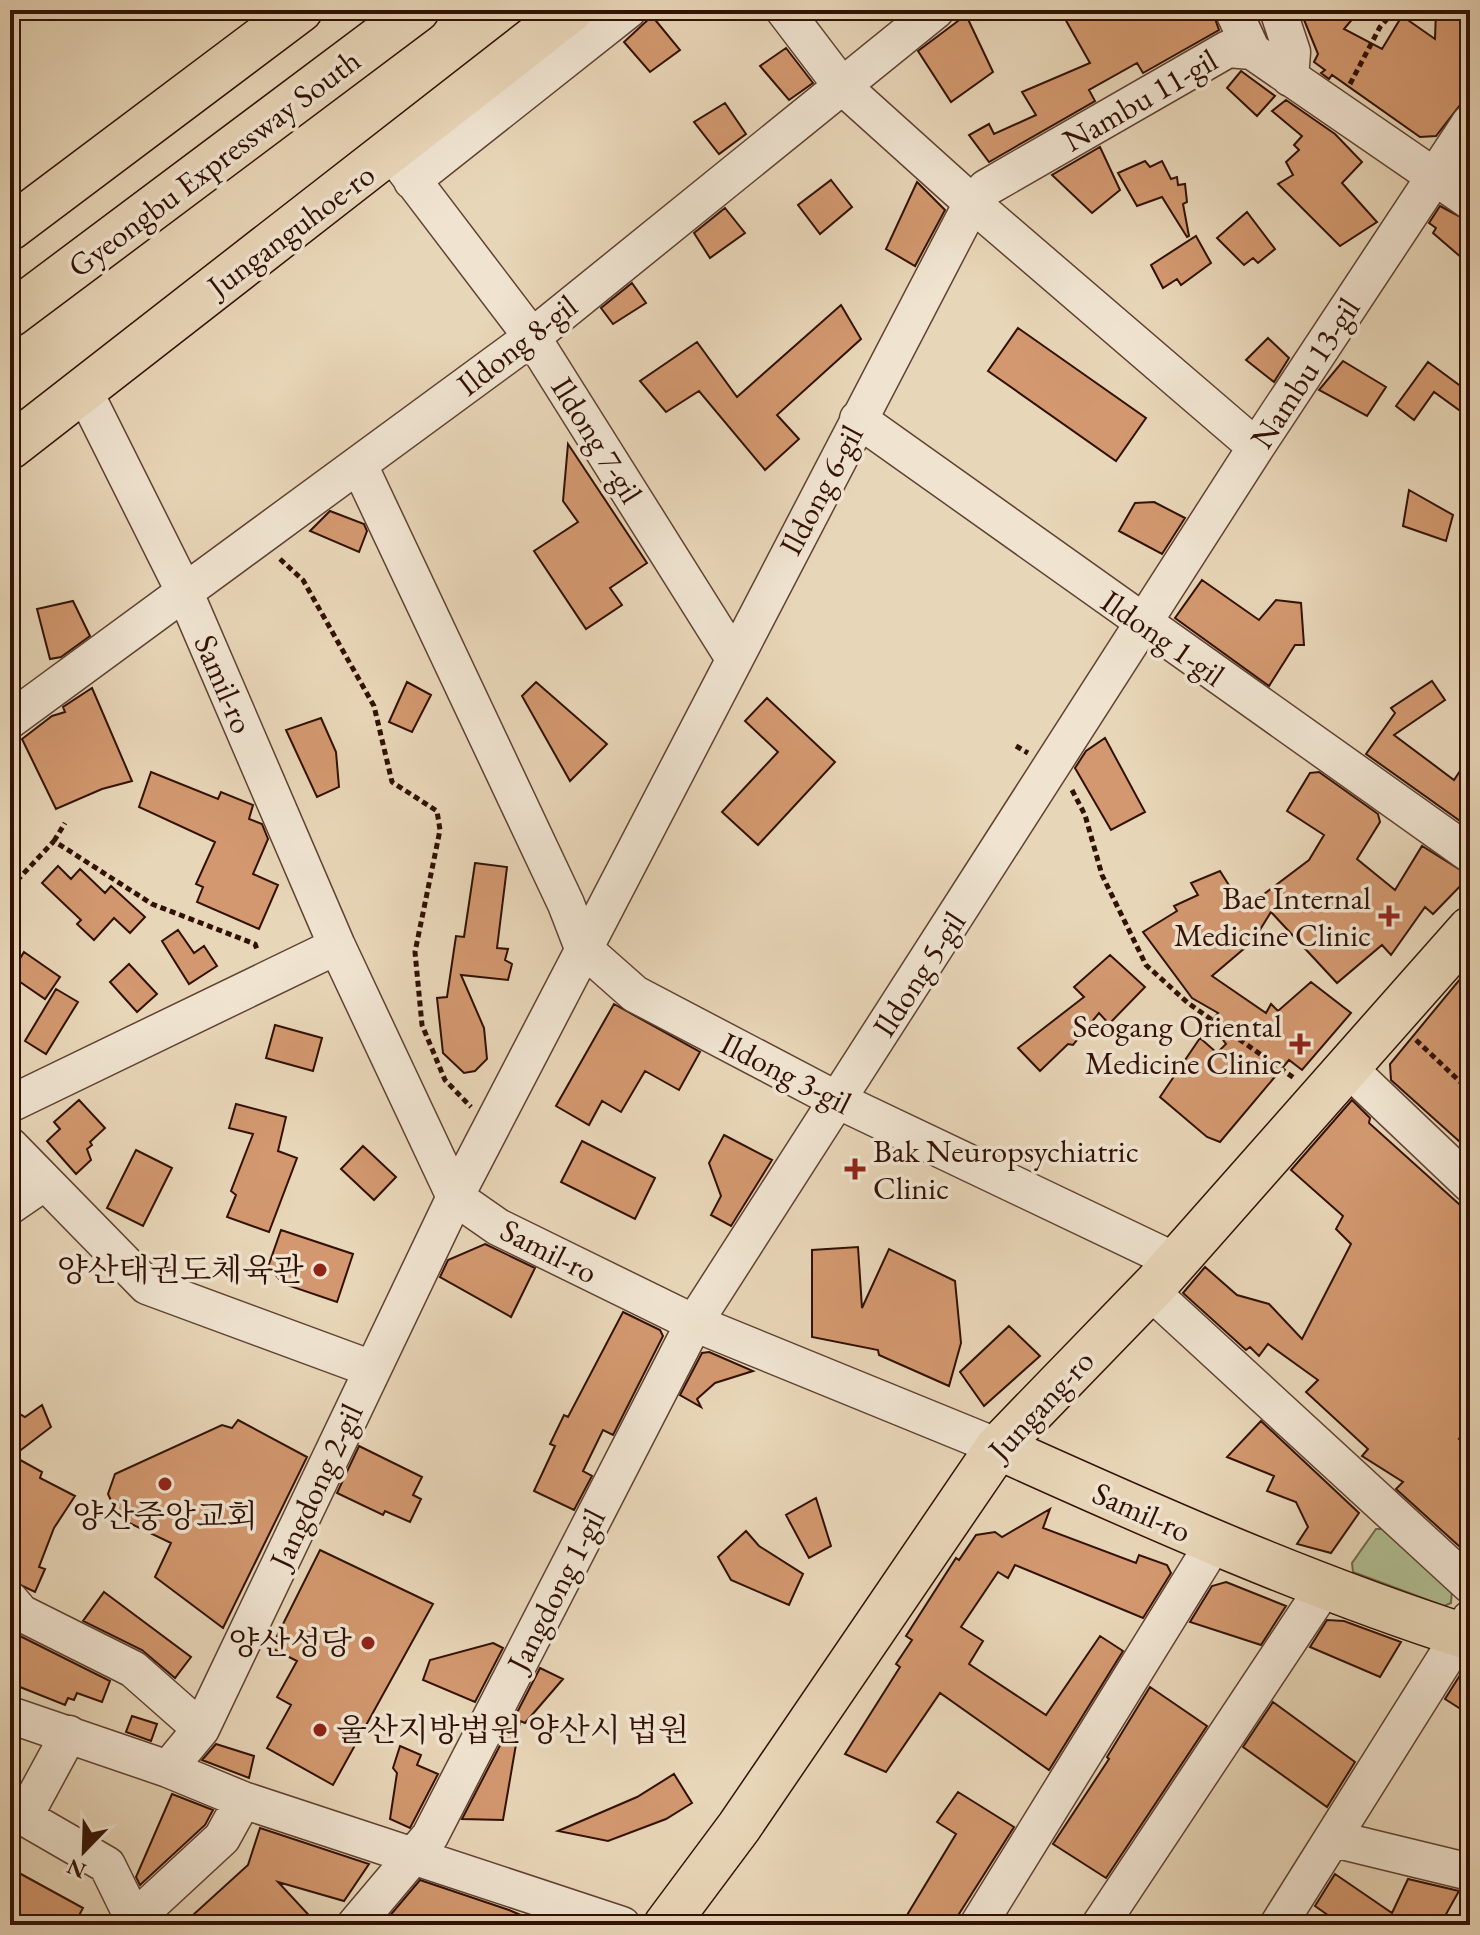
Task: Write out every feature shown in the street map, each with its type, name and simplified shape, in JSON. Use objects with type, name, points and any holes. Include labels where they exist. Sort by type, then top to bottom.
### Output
[{"type":"main road","points":[[10,228],[300,10]]},
{"type":"main road","name":"Gyeongbu Expressway South","points":[[10,315],[417,10]]},
{"type":"main road","name":"Junganguhoe-ro","points":[[10,447],[83,389],[402,167],[571,10]]},
{"type":"main road","name":"Jungang-ro","points":[[666,1925],[757,1802],[998,1447],[1162,1276],[1470,929]]},
{"type":"main road","name":"Samil-ro","points":[[998,1447],[1214,1543],[1325,1586],[1466,1631]]},
{"type":"street","points":[[402,167],[628,10]]},
{"type":"street","points":[[784,10],[841,85],[972,203],[1256,447]]},
{"type":"street","name":"Ildong 8-gil","points":[[10,720],[532,337],[936,10]]},
{"type":"street","points":[[1233,10],[1252,51]]},
{"type":"street","points":[[1278,10],[1292,52],[1290,78]]},
{"type":"street","name":"Nambu 11-gil","points":[[972,203],[986,188],[1228,49],[1252,51],[1470,201]]},
{"type":"street","name":"Nambu 13-gil","points":[[1144,625],[1256,447],[1437,179],[1470,123]]},
{"type":"street","name":"Ildong 7-gil","points":[[402,167],[532,337],[733,657]]},
{"type":"street","name":"Ildong 6-gil","points":[[583,948],[972,203]]},
{"type":"street","name":"Samil-ro","points":[[83,389],[185,593],[337,946],[455,1197],[498,1227],[694,1323],[998,1447]]},
{"type":"street","name":"Ildong 1-gil","points":[[858,419],[1470,854]]},
{"type":"street","points":[[359,465],[560,890],[583,948]]},
{"type":"street","name":"Ildong 5-gil","points":[[694,1323],[1144,625]]},
{"type":"street","points":[[10,1104],[337,946]]},
{"type":"street","name":"Ildong 3-gil","points":[[583,948],[635,994],[1162,1276],[1470,1585]]},
{"type":"street","name":"Jangdong 2-gil","points":[[168,1769],[201,1729],[455,1197],[583,948]]},
{"type":"street","points":[[1334,1083],[1470,1184]]},
{"type":"street","points":[[10,1146],[147,1286],[372,1369]]},
{"type":"street","points":[[10,1206],[45,1182]]},
{"type":"street","name":"Jangdong 1-gil","points":[[355,1925],[416,1857],[694,1323]]},
{"type":"street","points":[[978,1925],[1214,1543]]},
{"type":"street","points":[[1100,1925],[1325,1586]]},
{"type":"street","points":[[10,1600],[21,1613],[133,1669],[201,1729]]},
{"type":"street","points":[[1278,1925],[1466,1631]]},
{"type":"street","points":[[10,1715],[168,1769],[243,1800],[622,1925]]},
{"type":"street","points":[[69,1734],[24,1817],[107,1865],[131,1922],[222,1838],[243,1800]]},
{"type":"street","points":[[1334,1839],[1470,1872]]},
{"type":"path","points":[[1337,111],[1380,27],[1395,10]]},
{"type":"path","points":[[264,535],[284,564],[303,580],[374,706],[392,782],[437,811],[440,830],[415,952],[422,1025],[445,1080],[489,1130]]},
{"type":"path","points":[[1016,746],[1052,769],[1071,787],[1085,815],[1102,875],[1146,965],[1188,1003],[1245,1040],[1334,1083]]},
{"type":"path","points":[[10,888],[54,841],[65,823]]},
{"type":"path","points":[[54,841],[152,904],[255,944],[269,979]]},
{"type":"path","points":[[1392,1018],[1470,1091]]},
{"type":"path","points":[[10,1467],[14,1460]]},
{"type":"green space","points":[[1376,1529],[1386,1529],[1452,1589],[1451,1603],[1444,1606],[1353,1572],[1352,1563]]},
{"type":"building","points":[[1060,10],[1212,10],[1219,30],[1143,73],[1137,63],[1089,90],[1095,101],[989,162],[969,135],[989,124],[994,134],[1036,115],[1022,92],[1090,63]]},
{"type":"building","points":[[1300,10],[1360,10],[1344,29],[1382,49],[1402,16],[1435,39],[1436,10],[1470,10],[1470,92],[1436,136],[1420,137],[1332,75],[1329,79],[1321,73],[1325,70],[1314,62],[1318,54]]},
{"type":"building","points":[[966,15],[993,72],[951,102],[918,51]]},
{"type":"building","points":[[652,16],[680,50],[650,72],[624,42]]},
{"type":"building","points":[[786,48],[813,83],[789,100],[760,66]]},
{"type":"building","points":[[1241,71],[1275,96],[1257,116],[1227,88]]},
{"type":"building","points":[[1286,100],[1335,134],[1362,162],[1342,183],[1377,222],[1340,246],[1278,184],[1293,175],[1286,162],[1299,150],[1294,145],[1302,136],[1272,111]]},
{"type":"building","points":[[725,103],[746,134],[719,154],[694,122]]},
{"type":"building","points":[[1100,147],[1120,190],[1092,213],[1052,175]]},
{"type":"building","points":[[1145,161],[1150,167],[1162,161],[1171,179],[1177,177],[1178,185],[1185,184],[1187,202],[1183,204],[1189,236],[1162,197],[1137,206],[1118,173]]},
{"type":"building","points":[[831,180],[852,207],[820,234],[798,205]]},
{"type":"building","points":[[917,182],[945,210],[915,266],[886,249]]},
{"type":"building","points":[[1440,206],[1470,222],[1470,265],[1433,233],[1436,228],[1429,223]]},
{"type":"building","points":[[725,208],[745,233],[710,258],[694,233]]},
{"type":"building","points":[[1247,212],[1275,249],[1258,263],[1253,258],[1244,265],[1217,238]]},
{"type":"building","points":[[1196,236],[1211,263],[1181,285],[1177,279],[1163,288],[1151,265]]},
{"type":"building","points":[[632,283],[646,303],[613,324],[601,308]]},
{"type":"building","points":[[841,305],[861,339],[777,415],[799,439],[765,470],[699,391],[666,412],[640,381],[697,342],[737,397]]},
{"type":"building","points":[[1018,328],[1146,418],[1116,461],[988,371]]},
{"type":"building","points":[[1268,338],[1289,358],[1274,382],[1246,360]]},
{"type":"building","points":[[1343,361],[1386,387],[1367,416],[1319,390]]},
{"type":"building","points":[[1428,362],[1470,393],[1470,418],[1434,392],[1414,420],[1396,406]]},
{"type":"building","points":[[568,444],[647,563],[610,588],[622,605],[586,629],[534,551],[578,522],[563,501]]},
{"type":"building","points":[[1409,490],[1453,515],[1446,541],[1403,526]]},
{"type":"building","points":[[1154,502],[1185,518],[1162,554],[1119,531],[1135,503]]},
{"type":"building","points":[[330,511],[364,524],[367,531],[359,552],[310,531]]},
{"type":"building","points":[[1202,580],[1259,620],[1276,600],[1301,603],[1304,645],[1295,645],[1269,686],[1175,618]]},
{"type":"building","points":[[73,601],[90,636],[61,657],[50,659],[37,609]]},
{"type":"building","points":[[1432,681],[1445,700],[1394,735],[1454,780],[1470,756],[1470,828],[1366,754],[1395,713],[1391,708]]},
{"type":"building","points":[[407,682],[431,695],[412,732],[389,722]]},
{"type":"building","points":[[536,682],[607,744],[570,781],[522,696]]},
{"type":"building","points":[[92,688],[132,781],[102,789],[56,809],[22,739],[52,716],[65,712],[63,707]]},
{"type":"building","points":[[767,698],[835,762],[758,845],[722,812],[778,752],[745,721]]},
{"type":"building","points":[[321,718],[336,752],[339,787],[317,797],[286,730]]},
{"type":"building","points":[[1105,738],[1145,812],[1111,830],[1075,768],[1086,751]]},
{"type":"building","points":[[151,772],[218,799],[221,792],[253,805],[249,819],[262,824],[268,839],[253,874],[278,885],[259,929],[197,902],[203,887],[196,884],[215,842],[139,807]]},
{"type":"building","points":[[1319,772],[1378,814],[1380,822],[1357,859],[1395,890],[1422,846],[1470,876],[1433,914],[1425,907],[1391,955],[1382,945],[1337,983],[1271,912],[1253,941],[1212,976],[1266,1013],[1271,1004],[1278,1011],[1311,982],[1351,1013],[1302,1070],[1289,1060],[1220,1142],[1207,1137],[1160,1097],[1200,1038],[1217,1053],[1226,1044],[1210,1023],[1218,1013],[1192,998],[1143,932],[1177,911],[1174,906],[1198,895],[1191,883],[1220,871],[1244,909],[1309,860],[1324,835],[1287,811],[1310,773]]},
{"type":"building","points":[[475,863],[507,867],[497,948],[508,949],[505,960],[512,964],[508,980],[461,975],[484,1028],[487,1059],[475,1071],[464,1073],[443,1053],[437,998],[447,997],[456,936],[464,937]]},
{"type":"building","points":[[58,866],[71,879],[80,869],[105,893],[111,886],[145,917],[130,933],[114,918],[94,940],[77,924],[81,920],[42,883]]},
{"type":"building","points":[[178,930],[194,953],[204,946],[217,966],[189,984],[162,941]]},
{"type":"building","points":[[24,952],[60,977],[45,999],[10,975]]},
{"type":"building","points":[[1110,955],[1145,987],[1109,1024],[1099,1013],[1073,1045],[1068,1044],[1040,1071],[1018,1048],[1084,997],[1074,987]]},
{"type":"building","points":[[129,964],[157,994],[137,1012],[110,982]]},
{"type":"building","points":[[1470,967],[1470,1151],[1391,1080],[1390,1064]]},
{"type":"building","points":[[56,989],[78,1002],[46,1054],[25,1041]]},
{"type":"building","points":[[614,1004],[700,1052],[679,1090],[645,1071],[621,1112],[602,1101],[589,1125],[556,1106]]},
{"type":"building","points":[[275,1025],[322,1038],[313,1071],[266,1058]]},
{"type":"building","points":[[79,1100],[105,1128],[90,1142],[92,1145],[87,1149],[91,1160],[76,1174],[47,1141],[60,1129],[54,1122]]},
{"type":"building","points":[[1352,1100],[1370,1118],[1369,1123],[1470,1214],[1470,1427],[1459,1439],[1470,1448],[1470,1556],[1396,1489],[1403,1482],[1362,1456],[1368,1449],[1306,1392],[1318,1380],[1268,1344],[1259,1356],[1250,1347],[1246,1350],[1183,1293],[1205,1267],[1237,1295],[1269,1304],[1302,1339],[1351,1244],[1336,1229],[1343,1216],[1291,1170]]},
{"type":"building","points":[[236,1104],[286,1117],[278,1151],[297,1158],[269,1232],[227,1217],[236,1195],[231,1191],[253,1134],[229,1128]]},
{"type":"building","points":[[724,1135],[772,1160],[731,1226],[711,1215],[721,1196],[709,1163]]},
{"type":"building","points":[[582,1141],[655,1178],[635,1219],[561,1182]]},
{"type":"building","points":[[363,1146],[396,1177],[374,1200],[341,1169]]},
{"type":"building","points":[[136,1150],[172,1168],[143,1226],[107,1208]]},
{"type":"building","points":[[281,1230],[353,1254],[337,1302],[284,1284],[268,1267]]},
{"type":"building","points":[[485,1244],[535,1268],[511,1317],[440,1277],[448,1260]]},
{"type":"building","points":[[858,1247],[862,1308],[889,1249],[955,1281],[961,1343],[949,1386],[879,1355],[878,1350],[812,1337],[812,1250]]},
{"type":"building","points":[[623,1312],[660,1330],[663,1336],[613,1435],[603,1430],[583,1471],[592,1476],[574,1510],[534,1491],[555,1446],[550,1444],[564,1415],[568,1417]]},
{"type":"building","points":[[1009,1326],[1040,1356],[984,1406],[960,1372]]},
{"type":"building","points":[[709,1352],[753,1371],[715,1383],[697,1399],[701,1407],[680,1395],[702,1353]]},
{"type":"building","points":[[42,1405],[51,1427],[13,1456],[42,1472],[40,1478],[75,1496],[54,1528],[39,1567],[45,1569],[35,1592],[10,1580],[10,1408],[25,1417]]},
{"type":"building","points":[[238,1420],[307,1457],[223,1628],[155,1577],[171,1543],[119,1518],[108,1494],[115,1474],[222,1425],[232,1428]]},
{"type":"building","points":[[1261,1421],[1359,1513],[1331,1553],[1297,1544],[1308,1527],[1296,1502],[1267,1491],[1274,1476],[1227,1457]]},
{"type":"building","points":[[359,1446],[422,1477],[413,1495],[421,1499],[410,1522],[385,1511],[383,1515],[337,1493]]},
{"type":"building","points":[[816,1498],[831,1546],[809,1558],[786,1515]]},
{"type":"building","points":[[1050,1509],[1043,1528],[1136,1563],[1139,1555],[1167,1565],[1171,1573],[1143,1618],[1015,1565],[1008,1578],[998,1572],[961,1627],[983,1641],[969,1664],[1046,1715],[1100,1636],[1123,1651],[1049,1770],[940,1693],[886,1772],[845,1754],[900,1667],[896,1664],[912,1640],[906,1636],[956,1558],[959,1560],[976,1535],[995,1532],[1002,1537]]},
{"type":"building","points":[[746,1531],[759,1546],[803,1574],[789,1605],[731,1580],[718,1557]]},
{"type":"building","points":[[320,1550],[433,1604],[333,1785],[267,1748],[291,1705],[277,1697],[297,1661],[271,1648]]},
{"type":"building","points":[[1226,1582],[1286,1606],[1261,1645],[1190,1622],[1212,1586]]},
{"type":"building","points":[[104,1592],[191,1657],[175,1678],[142,1650],[83,1621]]},
{"type":"building","points":[[1327,1620],[1344,1621],[1401,1642],[1380,1677],[1310,1647]]},
{"type":"building","points":[[10,1631],[110,1681],[102,1702],[77,1693],[74,1700],[68,1698],[65,1705],[10,1683]]},
{"type":"building","points":[[493,1643],[503,1648],[475,1702],[423,1680],[430,1660]]},
{"type":"building","points":[[540,1668],[563,1679],[525,1723],[520,1721],[503,1820],[462,1819]]},
{"type":"building","points":[[1470,1670],[1470,1715],[1445,1699],[1462,1672]]},
{"type":"building","points":[[1150,1687],[1207,1726],[1106,1878],[1053,1844],[1109,1759],[1107,1757]]},
{"type":"building","points":[[1273,1702],[1355,1762],[1327,1807],[1243,1747]]},
{"type":"building","points":[[132,1716],[157,1724],[151,1741],[126,1732]]},
{"type":"building","points":[[216,1744],[254,1756],[249,1778],[202,1760]]},
{"type":"building","points":[[400,1746],[421,1755],[417,1765],[438,1774],[410,1828],[390,1819],[397,1773],[393,1768]]},
{"type":"building","points":[[674,1774],[692,1803],[666,1819],[608,1841],[558,1831],[637,1797]]},
{"type":"building","points":[[958,1792],[1014,1827],[952,1925],[901,1925],[956,1834],[937,1822]]},
{"type":"building","points":[[172,1794],[213,1810],[205,1825],[140,1885],[136,1877]]},
{"type":"building","points":[[260,1828],[369,1864],[344,1901],[278,1882],[318,1925],[182,1925],[248,1865]]},
{"type":"building","points":[[10,1868],[83,1908],[74,1925],[21,1925],[10,1919]]},
{"type":"building","points":[[1335,1874],[1392,1913],[1408,1879],[1459,1891],[1440,1925],[1342,1925],[1315,1906]]},
{"type":"building","points":[[420,1880],[509,1910],[544,1925],[382,1925]]},
{"type":"place","name":"Bae Internal Medicine Clinic","points":[[1389,916]]},
{"type":"place","name":"Seogang Oriental Medicine Clinic","points":[[1300,1044]]},
{"type":"place","name":"Bak Neuropsychiatric Clinic","points":[[855,1169]]},
{"type":"place","name":"양산태권도체육관","points":[[320,1270]]},
{"type":"place","name":"양산중앙교회","points":[[165,1484]]},
{"type":"place","name":"양산성당","points":[[368,1643]]},
{"type":"place","name":"울산지방법원 양산시 법원","points":[[320,1730]]}]
